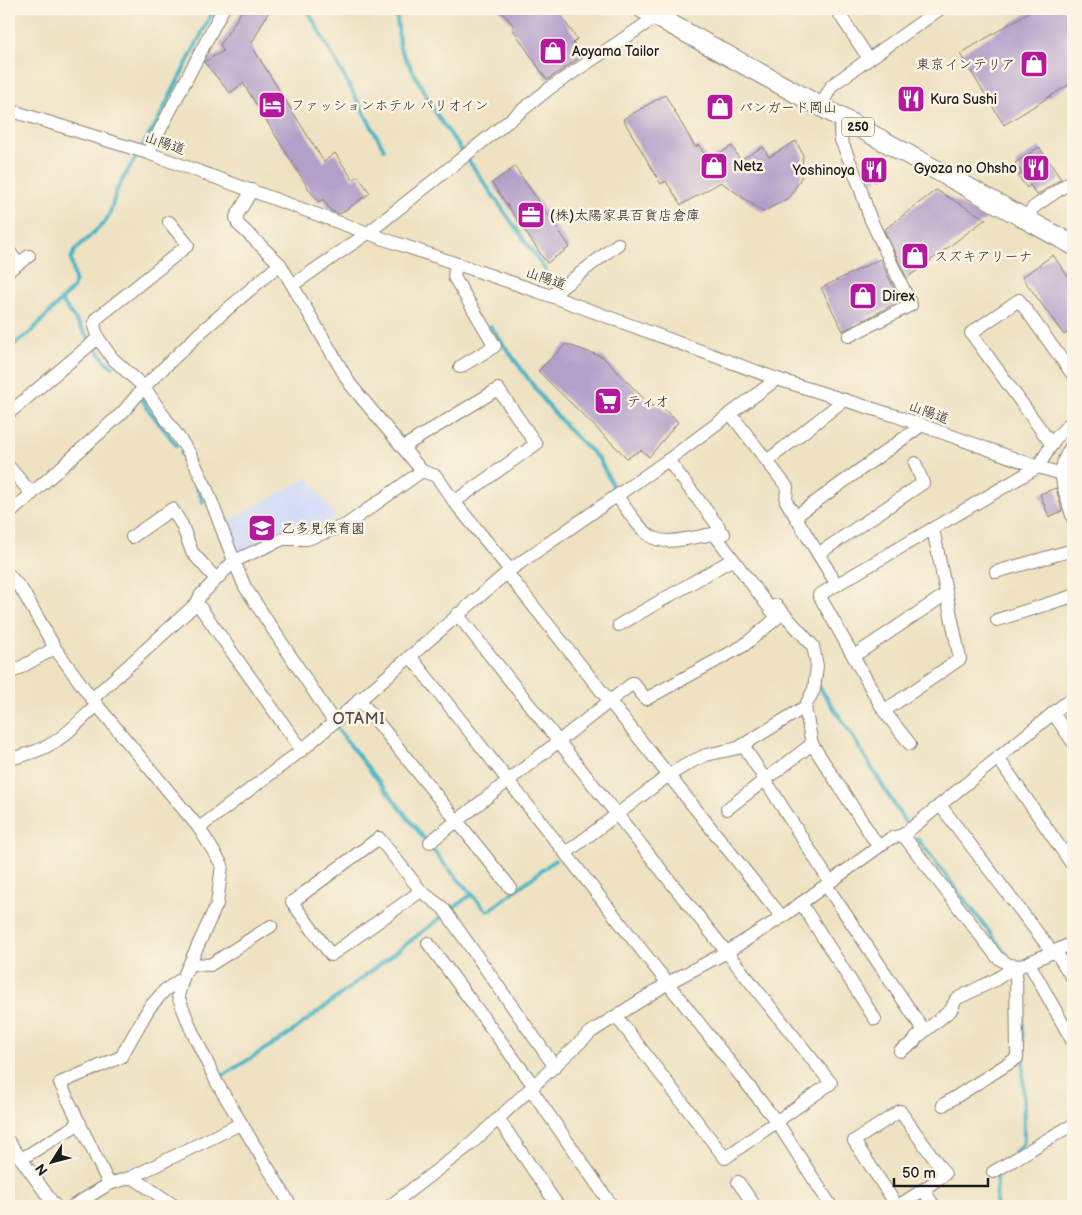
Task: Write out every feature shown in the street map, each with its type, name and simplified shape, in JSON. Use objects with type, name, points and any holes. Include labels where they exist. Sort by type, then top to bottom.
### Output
[{"type":"highway","name":"250","points":[[648,12],[1024,220],[1073,245]]},
{"type":"street","points":[[143,151],[222,9]]},
{"type":"street","points":[[836,9],[869,59]]},
{"type":"street","points":[[821,106],[832,86],[940,9]]},
{"type":"street","points":[[294,284],[368,233],[550,88],[647,23],[648,12]]},
{"type":"street","name":"山陽道","points":[[9,110],[143,151],[368,233],[551,296],[777,379],[922,425],[1038,468],[1073,478]]},
{"type":"street","points":[[844,119],[840,131],[840,140],[859,184],[870,218],[911,305],[849,336]]},
{"type":"street","points":[[1024,220],[1034,206],[1073,180]]},
{"type":"street","points":[[252,190],[236,217],[238,224],[280,264],[294,284],[338,367],[422,471],[436,476],[454,502],[609,701],[782,917]]},
{"type":"street","points":[[169,222],[188,245],[96,319],[94,342],[112,358],[190,454],[206,487],[244,587],[334,722]]},
{"type":"street","points":[[551,296],[618,244]]},
{"type":"street","points":[[9,251],[13,267],[29,256]]},
{"type":"street","points":[[9,514],[123,412],[140,392],[202,331],[280,264]]},
{"type":"street","points":[[456,264],[454,277],[495,346],[460,367]]},
{"type":"street","points":[[1052,445],[971,333],[1019,300],[1073,375]]},
{"type":"street","points":[[9,413],[94,342]]},
{"type":"street","points":[[199,828],[302,750],[508,571],[668,460],[777,379]]},
{"type":"street","points":[[403,447],[498,389],[536,444],[454,502]]},
{"type":"street","points":[[767,462],[844,400]]},
{"type":"street","points":[[730,413],[787,487],[786,501],[837,585]]},
{"type":"street","points":[[910,744],[884,711],[819,595],[1038,468],[1055,439],[1073,420]]},
{"type":"street","points":[[796,516],[922,425]]},
{"type":"street","points":[[1073,444],[1063,458],[1060,473],[1073,518]]},
{"type":"street","points":[[430,842],[633,683],[646,699],[743,646],[777,618],[718,539],[719,527],[668,460]]},
{"type":"street","points":[[818,554],[923,483],[915,463]]},
{"type":"street","points":[[9,467],[32,494]]},
{"type":"street","points":[[9,759],[35,753],[57,742],[95,702],[197,603],[200,596],[234,561],[283,539],[307,539],[346,525],[422,471]]},
{"type":"street","points":[[566,852],[618,815],[669,775],[706,755],[725,752],[743,745],[805,707],[814,689],[817,666],[813,646],[784,616],[724,533],[665,542],[654,540],[635,523],[617,496]]},
{"type":"street","points":[[132,537],[172,509],[182,526],[192,552],[216,579]]},
{"type":"street","points":[[884,711],[960,659],[933,529]]},
{"type":"street","points":[[996,572],[1073,550]]},
{"type":"street","points":[[619,625],[733,559]]},
{"type":"street","points":[[9,575],[22,590],[55,648],[95,702],[199,828],[222,866],[217,904],[183,978],[178,996],[187,1021],[237,1125],[291,1206]]},
{"type":"street","points":[[854,656],[946,594]]},
{"type":"street","points":[[997,620],[1073,596]]},
{"type":"street","points":[[197,603],[302,750]]},
{"type":"street","points":[[457,614],[831,1083],[725,1158],[616,1016]]},
{"type":"street","points":[[9,674],[55,648]]},
{"type":"street","points":[[410,656],[777,1122],[831,1206]]},
{"type":"street","points":[[399,1204],[499,1120],[591,1032],[668,983],[727,952],[782,917],[878,846],[891,838],[903,835],[1073,697]]},
{"type":"street","points":[[359,700],[510,887]]},
{"type":"street","points":[[805,707],[812,744],[878,846]]},
{"type":"street","points":[[1053,714],[1073,742]]},
{"type":"street","points":[[727,809],[812,744]]},
{"type":"street","points":[[743,745],[828,883],[924,1031]]},
{"type":"street","points":[[998,758],[1073,866]]},
{"type":"street","points":[[940,805],[1054,952],[1073,980]]},
{"type":"street","points":[[903,835],[997,957],[1009,965],[1022,964]]},
{"type":"street","points":[[421,891],[331,955],[292,902],[379,838],[421,891],[446,913],[555,1067]]},
{"type":"street","points":[[801,903],[875,1019]]},
{"type":"street","points":[[191,964],[210,965],[270,926]]},
{"type":"street","points":[[428,942],[533,1088],[612,1206]]},
{"type":"street","points":[[900,1051],[914,1042],[924,1031],[951,1010],[956,999],[996,980],[1022,964],[1073,943]]},
{"type":"street","points":[[1022,964],[1073,1042]]},
{"type":"street","points":[[943,1105],[1017,1058],[1022,964]]},
{"type":"street","points":[[109,1184],[60,1083],[121,1057],[150,1008],[165,990],[183,978]]},
{"type":"street","points":[[900,1111],[944,1174],[923,1190],[898,1206],[854,1141],[900,1111]]},
{"type":"street","points":[[499,1120],[558,1206]]},
{"type":"street","points":[[21,1159],[80,1124]]},
{"type":"street","points":[[73,1206],[109,1184],[132,1177],[237,1125]]},
{"type":"street","points":[[995,1170],[1032,1150],[1039,1142],[1073,1125]]},
{"type":"street","points":[[9,1142],[55,1206]]},
{"type":"street","points":[[132,1177],[176,1206]]},
{"type":"street","points":[[738,1182],[755,1206]]},
{"type":"street","points":[[923,1190],[934,1206]]},
{"type":"shaded area","points":[[309,477],[336,518],[312,532],[272,537],[246,551],[238,549],[224,523]]},
{"type":"building","points":[[243,9],[270,9],[251,45],[324,162],[335,153],[353,180],[358,176],[370,193],[340,214],[331,211],[323,199],[319,202],[310,191],[243,83],[230,93],[204,62],[223,51],[220,45]]},
{"type":"building","name":"Aoyama Tailor","points":[[499,9],[556,9],[577,39],[573,43],[582,56],[547,80],[512,28],[514,26]]},
{"type":"building","points":[[1034,9],[1073,9],[1073,82],[1004,125],[960,54]]},
{"type":"building","points":[[665,95],[695,147],[699,145],[708,160],[732,146],[740,160],[763,147],[769,157],[796,141],[803,155],[801,178],[790,197],[763,212],[721,182],[681,205],[666,181],[661,184],[623,119]]},
{"type":"building","name":"Gyoza no Ohsho","points":[[1039,147],[1061,179],[1037,195],[1030,185],[1027,188],[1018,176],[1022,173],[1015,163]]},
{"type":"building","points":[[874,159],[885,165],[876,182],[864,176]]},
{"type":"building","points":[[515,167],[570,247],[547,263],[492,183]]},
{"type":"building","name":"スズキアリーナ","points":[[936,190],[986,219],[907,278],[884,230]]},
{"type":"building","points":[[1053,255],[1073,284],[1073,328],[1064,335],[1022,277]]},
{"type":"building","name":"Direx","points":[[880,259],[900,301],[843,331],[821,288]]},
{"type":"building","points":[[566,344],[603,357],[651,406],[659,405],[678,422],[649,457],[641,450],[627,458],[538,371]]},
{"type":"building","points":[[1056,488],[1062,511],[1049,517],[1040,494]]},
{"type":"waterway","points":[[9,348],[31,332],[73,288],[75,280],[71,259],[74,251],[105,222],[110,213],[117,189],[158,120],[214,9]]},
{"type":"waterway","points":[[307,9],[384,149]]},
{"type":"waterway","points":[[396,9],[400,48],[439,118],[555,284]]},
{"type":"waterway","points":[[61,300],[106,362],[113,367]]},
{"type":"waterway","points":[[490,326],[546,403],[570,431],[599,459],[615,490]]},
{"type":"waterway","points":[[140,395],[148,409],[177,446]]},
{"type":"waterway","points":[[181,452],[203,502]]},
{"type":"waterway","points":[[820,688],[848,729],[906,824]]},
{"type":"waterway","points":[[335,726],[445,865],[473,895]]},
{"type":"waterway","points":[[917,838],[1008,956]]},
{"type":"waterway","points":[[219,1078],[289,1034],[469,896],[473,896],[487,911],[490,910],[555,860]]},
{"type":"waterway","points":[[1014,1153],[1023,1145],[1024,1138],[1022,978]]},
{"type":"waterway","points":[[236,1127],[264,1172]]},
{"type":"waterway","points":[[996,1206],[997,1174]]},
{"type":"place","name":"Aoyama Tailor","points":[[553,51]]},
{"type":"place","name":"東京インテリア","points":[[1034,64]]},
{"type":"place","name":"Kura Sushi","points":[[911,99]]},
{"type":"place","name":"ファッションホテル パリオイン","points":[[272,105]]},
{"type":"place","name":"バンガード岡山","points":[[720,107]]},
{"type":"place","name":"Netz","points":[[714,166]]},
{"type":"place","name":"Gyoza no Ohsho","points":[[1036,168]]},
{"type":"place","name":"Yoshinoya","points":[[874,170]]},
{"type":"place","name":"(株)太陽家具百貨店倉庫","points":[[531,215]]},
{"type":"place","name":"スズキアリーナ","points":[[915,256]]},
{"type":"place","name":"Direx","points":[[863,296]]},
{"type":"place","name":"ティオ","points":[[608,401]]},
{"type":"place","name":"乙多見保育園","points":[[262,528]]},
{"type":"district","name":"OTAMI","points":[[359,718]]}]
